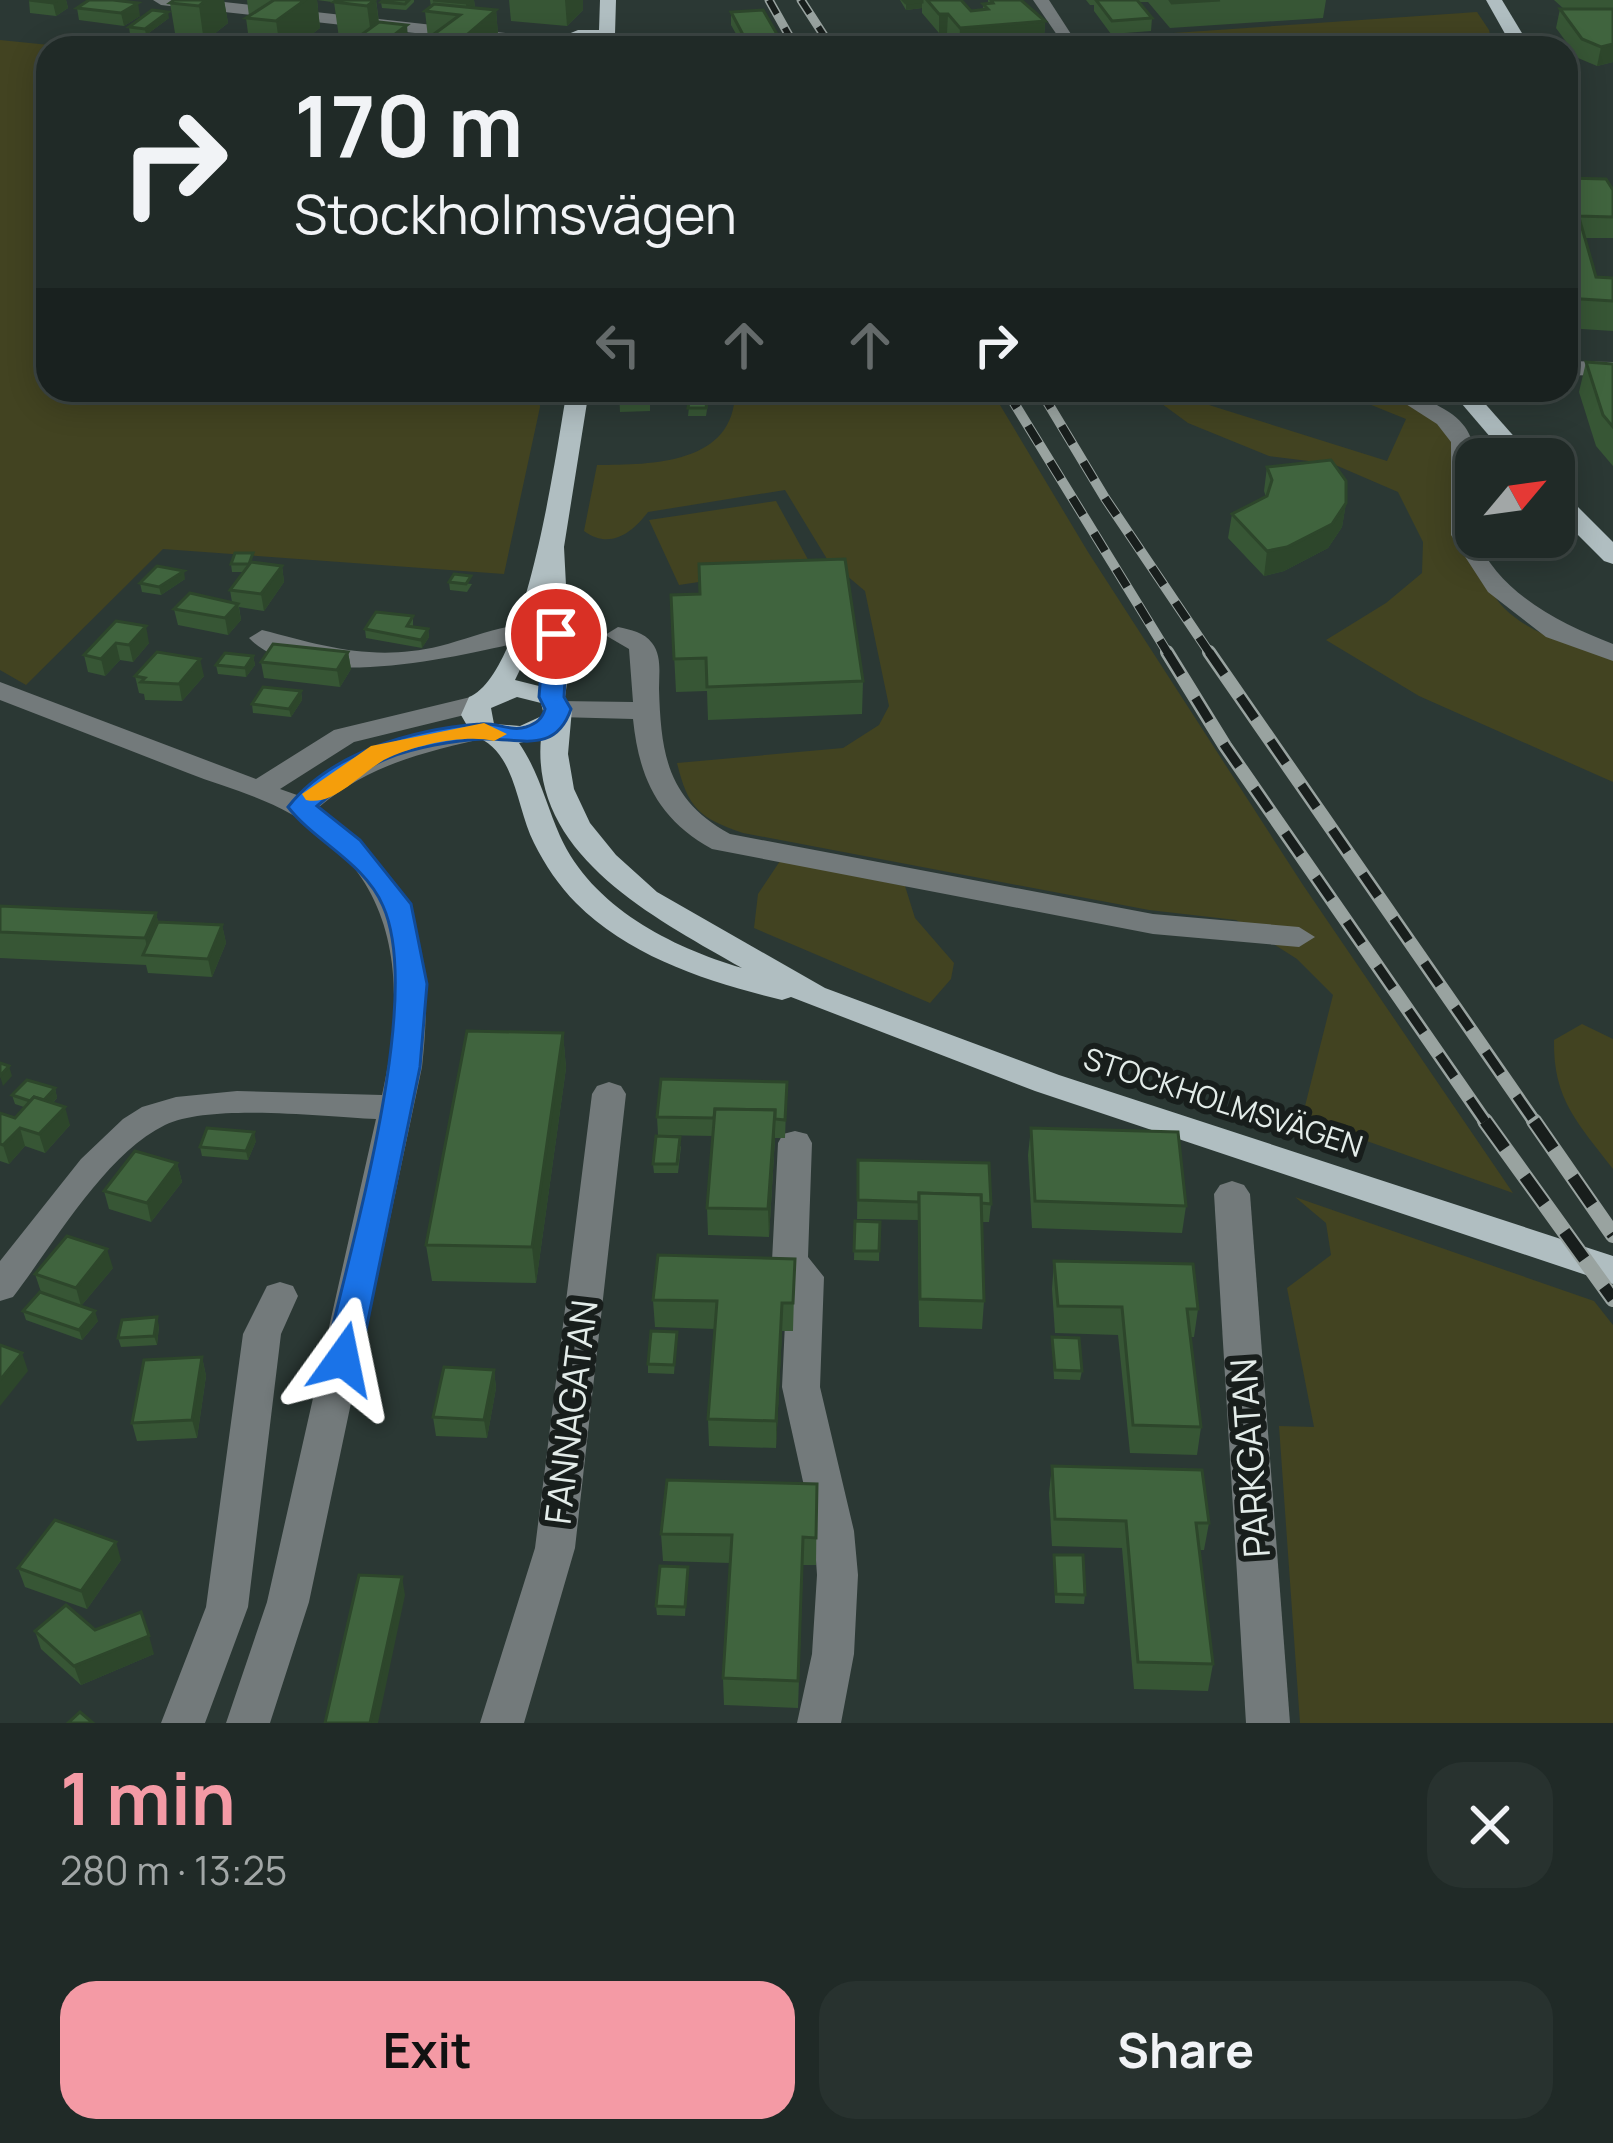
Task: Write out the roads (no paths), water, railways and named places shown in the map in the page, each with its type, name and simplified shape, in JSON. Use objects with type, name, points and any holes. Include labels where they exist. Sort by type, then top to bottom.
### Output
[{"type":"main road","points":[[1495,0],[1515,36]]},
{"type":"main road","points":[[574,36],[607,4]]},
{"type":"main road","points":[[607,4],[609,36]]},
{"type":"main road","points":[[488,715],[516,661],[551,547],[576,402]]},
{"type":"main road","points":[[1473,402],[1506,438]]},
{"type":"main road","points":[[1494,402],[1498,428]]},
{"type":"main road","points":[[1575,518],[1613,556]]},
{"type":"main road","name":"STOCKHOLMSVÄGEN","points":[[551,547],[560,789],[576,825],[605,862],[646,899],[814,996]]},
{"type":"main road","points":[[514,688],[554,709],[539,731],[488,715],[514,688]]},
{"type":"main road","name":"STOCKHOLMSVÄGEN","points":[[488,715],[519,756],[549,847],[574,884],[604,910],[666,950],[729,979],[814,996],[1047,1083],[1613,1270]]},
{"type":"street","points":[[161,0],[525,36]]},
{"type":"street","points":[[1041,0],[1065,36]]},
{"type":"street","points":[[406,24],[429,6]]},
{"type":"street","points":[[1578,368],[1613,369]]},
{"type":"street","points":[[1416,402],[1445,419],[1463,441],[1462,535],[1497,587],[1555,631],[1613,653]]},
{"type":"street","points":[[262,638],[326,655],[400,661],[524,633]]},
{"type":"street","points":[[618,635],[632,638],[644,651],[646,711],[656,771],[669,802],[697,831],[722,842],[1153,924],[1299,937]]},
{"type":"street","points":[[0,690],[301,807],[327,825],[368,866],[397,904],[406,931],[413,1012],[395,1108],[288,1602],[248,1723]]},
{"type":"street","points":[[554,709],[646,711]]},
{"type":"street","points":[[260,789],[344,736],[488,715]]},
{"type":"street","points":[[301,807],[380,752],[488,715]]},
{"type":"street","name":"FANNAGATAN","points":[[502,1723],[555,1548],[609,1094]]},
{"type":"street","points":[[0,1287],[108,1153],[154,1116],[182,1108],[225,1106],[395,1108]]},
{"type":"street","points":[[795,1143],[790,1261],[806,1276],[800,1383],[811,1455],[835,1535],[837,1575],[831,1657],[819,1723]]},
{"type":"street","name":"PARKGATAN","points":[[1232,1194],[1268,1723]]},
{"type":"street","points":[[183,1723],[226,1607],[262,1334],[280,1296]]},
{"type":"railway","points":[[769,0],[789,36]]},
{"type":"railway","points":[[801,0],[824,36]]},
{"type":"railway","points":[[1013,402],[1169,655]]},
{"type":"railway","points":[[1047,402],[1105,498],[1211,655]]},
{"type":"railway","points":[[1167,652],[1225,746],[1487,1124]]},
{"type":"railway","points":[[1209,652],[1536,1124]]},
{"type":"railway","points":[[1485,1121],[1613,1299]]},
{"type":"railway","points":[[1534,1121],[1613,1235]]}]
